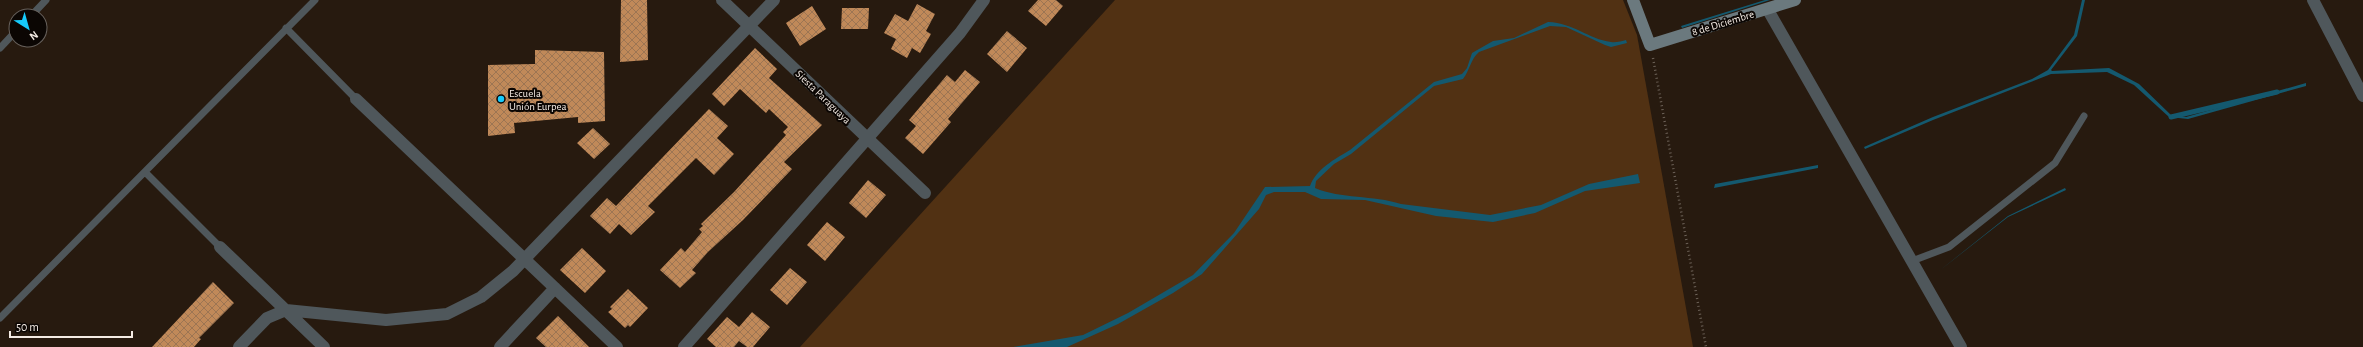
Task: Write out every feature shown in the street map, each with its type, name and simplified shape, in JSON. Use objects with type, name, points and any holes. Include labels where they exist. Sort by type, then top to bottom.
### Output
[{"type":"street","name":"Siesta Paraguaya","points":[[722,0],[925,193]]},
{"type":"street","points":[[239,347],[267,318],[286,310],[386,320],[447,314],[481,297],[524,259],[774,0]]},
{"type":"street","points":[[684,347],[960,33],[984,0]]},
{"type":"street","points":[[1633,0],[1650,45]]},
{"type":"street","name":"8 de Diciembre","points":[[1650,45],[1768,10],[1796,0]]},
{"type":"street","points":[[2313,0],[2363,96]]},
{"type":"street","points":[[1768,10],[1961,347]]},
{"type":"street","points":[[356,99],[617,347]]},
{"type":"street","points":[[220,247],[324,347]]},
{"type":"street","points":[[500,347],[555,288]]},
{"type":"lane","points":[[38,8],[46,0]]},
{"type":"lane","points":[[0,318],[314,0]]},
{"type":"lane","points":[[286,28],[356,99]]},
{"type":"lane","points":[[0,48],[8,40]]},
{"type":"lane","points":[[1912,261],[1954,244],[2055,163],[2084,116]]},
{"type":"lane","points":[[145,172],[220,247]]},
{"type":"path","points":[[1650,45],[1706,347]]},
{"type":"shaded area","points":[[1115,0],[1623,0],[1637,35],[1693,347],[800,347]]},
{"type":"water","points":[[1765,0],[1770,0],[1682,28],[1681,26]]},
{"type":"water","points":[[2082,0],[2085,0],[2077,36],[2051,70],[2052,71],[2109,68],[2139,84],[2171,115],[2186,117],[2306,83],[2306,86],[2188,119],[2169,117],[2134,85],[2107,72],[2051,74],[1933,120],[1865,149],[1864,147],[1933,117],[2032,79],[2048,70],[2074,35]]},
{"type":"water","points":[[1548,22],[1566,25],[1595,38],[1611,42],[1626,40],[1627,43],[1611,47],[1566,27],[1550,26],[1479,52],[1474,58],[1463,79],[1434,86],[1351,154],[1334,164],[1316,181],[1315,188],[1346,196],[1379,199],[1401,204],[1490,215],[1541,205],[1589,184],[1638,174],[1640,183],[1585,191],[1535,213],[1493,222],[1436,216],[1365,200],[1321,199],[1305,192],[1274,192],[1266,195],[1259,209],[1202,274],[1173,293],[1118,324],[1067,347],[1013,347],[1083,335],[1128,313],[1193,275],[1234,233],[1265,187],[1310,186],[1321,170],[1350,150],[1434,82],[1462,74],[1467,68],[1472,53],[1493,41],[1514,38]]},
{"type":"water","points":[[1818,165],[1818,168],[1714,188],[1715,184]]},
{"type":"water","points":[[2065,188],[2066,190],[2008,217],[1939,271],[2008,216]]},
{"type":"building","points":[[621,0],[647,0],[648,60],[620,62]]},
{"type":"building","points":[[1038,0],[1056,0],[1063,6],[1046,26],[1028,11]]},
{"type":"building","points":[[917,4],[935,14],[926,31],[931,34],[920,53],[912,48],[907,58],[891,49],[896,39],[884,33],[895,14],[908,21]]},
{"type":"building","points":[[812,6],[826,29],[800,46],[786,23]]},
{"type":"building","points":[[842,8],[869,8],[868,29],[841,29]]},
{"type":"building","points":[[1007,31],[1027,48],[1007,72],[987,54]]},
{"type":"building","points":[[755,48],[777,69],[769,78],[822,125],[784,162],[792,169],[743,220],[708,252],[692,270],[696,273],[680,288],[660,270],[681,248],[685,252],[702,232],[699,229],[703,226],[701,224],[734,192],[786,135],[783,132],[788,127],[769,109],[766,113],[740,89],[724,106],[712,94]]},
{"type":"building","points":[[535,50],[604,52],[605,121],[578,123],[578,117],[514,123],[515,133],[488,136],[488,65],[535,64]]},
{"type":"building","points":[[965,70],[980,82],[948,119],[951,122],[923,154],[905,138],[916,126],[909,120],[947,75],[955,82]]},
{"type":"building","points":[[709,109],[728,126],[717,138],[734,154],[714,175],[696,158],[648,206],[655,212],[631,235],[619,224],[610,234],[590,216],[607,198],[616,206]]},
{"type":"building","points":[[593,128],[610,144],[594,159],[577,143]]},
{"type":"building","points":[[868,180],[886,195],[866,218],[849,203]]},
{"type":"building","points":[[827,222],[845,237],[825,261],[807,245]]},
{"type":"building","points":[[582,248],[606,271],[585,293],[560,270]]},
{"type":"building","points":[[790,268],[807,282],[787,305],[770,290]]},
{"type":"building","points":[[213,282],[234,303],[199,338],[201,339],[194,347],[152,347]]},
{"type":"building","points":[[628,289],[648,308],[630,327],[628,325],[625,328],[608,312],[612,309],[610,307]]},
{"type":"building","points":[[752,312],[770,327],[753,347],[747,347],[739,341],[734,347],[716,347],[707,339],[727,317],[739,327]]},
{"type":"building","points":[[558,316],[589,347],[546,347],[536,338]]},
{"type":"waterway","points":[[2171,117],[2277,92]]},
{"type":"place","name":"Escuela Unión Eurpea","points":[[501,99]]}]
